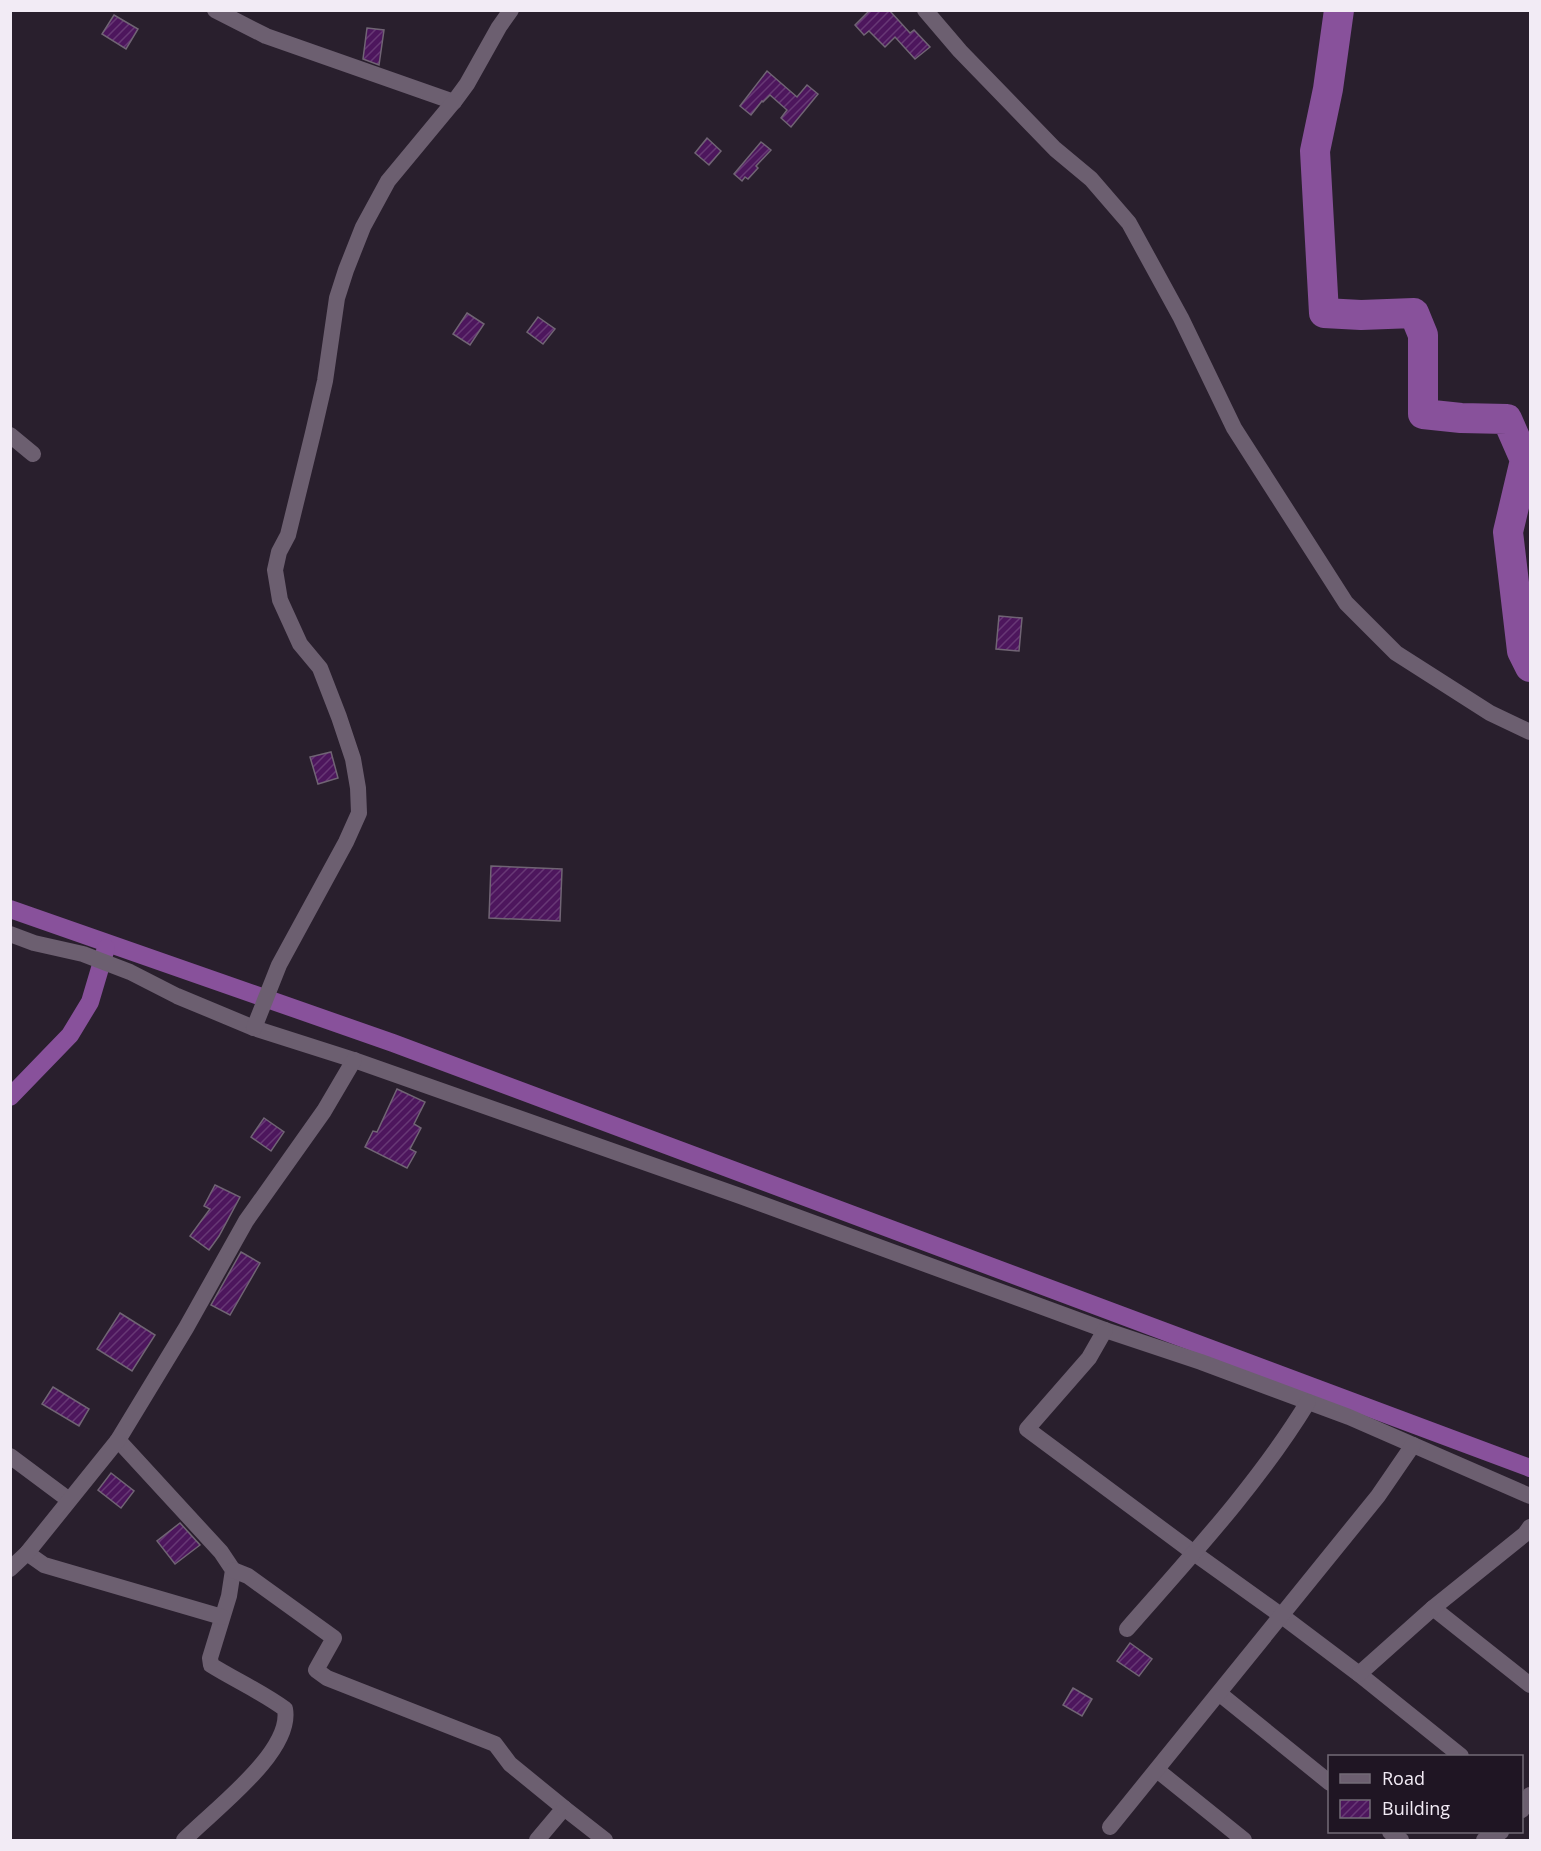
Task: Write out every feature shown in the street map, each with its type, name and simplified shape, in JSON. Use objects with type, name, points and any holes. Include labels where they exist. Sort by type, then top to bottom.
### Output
[{"type":"street","points":[[215,10],[266,36],[454,102]]},
{"type":"street","points":[[256,1023],[279,965],[346,842],[359,813],[353,759],[339,717],[320,668],[300,644],[280,600],[275,570],[279,552],[288,535],[309,453],[325,381],[337,298],[363,227],[388,181],[467,84],[511,10]]},
{"type":"street","points":[[925,10],[960,51],[1055,149],[1091,179],[1129,224],[1181,318],[1234,428],[1346,603],[1396,652],[1490,713],[1530,732]]},
{"type":"street","points":[[10,435],[33,454]]},
{"type":"street","points":[[10,934],[34,943],[83,954],[130,972],[177,996],[909,1257],[1105,1330],[1202,1362],[1349,1417],[1530,1496]]},
{"type":"street","points":[[10,1569],[27,1553],[118,1440],[186,1328],[246,1221],[319,1120],[354,1060]]},
{"type":"street","points":[[1105,1330],[1089,1358],[1027,1429],[1359,1674],[1460,1755]]},
{"type":"street","points":[[1127,1629],[1194,1553],[1283,1442],[1308,1402]]},
{"type":"street","points":[[118,1440],[221,1552],[233,1570],[248,1576],[334,1638],[316,1670],[327,1677],[495,1744],[510,1764],[605,1840]]},
{"type":"street","points":[[1110,1827],[1378,1496],[1413,1445]]},
{"type":"street","points":[[10,1456],[69,1500]]},
{"type":"street","points":[[1359,1674],[1433,1608],[1525,1534],[1530,1527]]},
{"type":"street","points":[[27,1553],[44,1565],[222,1617]]},
{"type":"street","points":[[184,1840],[233,1795],[258,1768],[277,1744],[287,1720],[285,1709],[271,1698],[211,1665],[210,1658],[229,1596],[233,1570]]},
{"type":"street","points":[[1433,1608],[1530,1685]]},
{"type":"street","points":[[1220,1694],[1328,1782]]},
{"type":"street","points":[[1157,1770],[1240,1839]]},
{"type":"street","points":[[537,1840],[564,1808]]},
{"type":"street","points":[[1484,1840],[1499,1833]]},
{"type":"building","points":[[870,10],[889,10],[910,33],[914,30],[930,47],[915,59],[895,37],[885,47],[869,31],[864,35],[855,25]]},
{"type":"building","points":[[114,15],[138,29],[126,49],[102,34]]},
{"type":"building","points":[[367,28],[384,30],[379,65],[363,59]]},
{"type":"building","points":[[767,71],[797,97],[807,85],[818,94],[791,127],[781,118],[787,110],[770,95],[751,115],[740,106]]},
{"type":"building","points":[[707,138],[721,151],[709,165],[695,153]]},
{"type":"building","points":[[761,142],[771,150],[756,166],[758,168],[748,179],[745,177],[742,181],[734,174]]},
{"type":"building","points":[[467,313],[484,324],[470,345],[453,334]]},
{"type":"building","points":[[538,317],[555,329],[543,344],[527,332]]},
{"type":"building","points":[[999,616],[1022,618],[1019,651],[996,649]]},
{"type":"building","points":[[331,752],[338,778],[318,784],[310,757]]},
{"type":"building","points":[[491,866],[562,869],[560,921],[489,918]]},
{"type":"building","points":[[397,1089],[425,1102],[414,1124],[421,1128],[410,1149],[416,1152],[407,1168],[365,1147],[373,1131],[377,1132]]},
{"type":"building","points":[[264,1118],[284,1132],[271,1151],[251,1137]]},
{"type":"building","points":[[215,1185],[240,1197],[209,1250],[190,1236],[210,1209],[204,1206]]},
{"type":"building","points":[[241,1252],[260,1263],[230,1315],[211,1305]]},
{"type":"building","points":[[120,1313],[155,1335],[132,1371],[97,1349]]},
{"type":"building","points":[[53,1387],[89,1409],[79,1426],[42,1404]]},
{"type":"building","points":[[111,1473],[134,1491],[121,1508],[98,1490]]},
{"type":"building","points":[[180,1523],[200,1545],[175,1564],[157,1541]]},
{"type":"building","points":[[1130,1643],[1152,1659],[1139,1676],[1117,1661]]},
{"type":"building","points":[[1073,1688],[1092,1699],[1082,1716],[1063,1705]]},
{"type":"waterway","points":[[1339,10],[1328,89],[1315,151],[1324,313],[1361,315],[1414,313],[1423,335],[1423,414],[1507,419],[1525,460],[1508,532],[1522,651],[1530,667]]},
{"type":"waterway","points":[[10,909],[393,1043],[1530,1468]]},
{"type":"waterway","points":[[10,1097],[70,1035],[90,1002],[106,948]]}]
